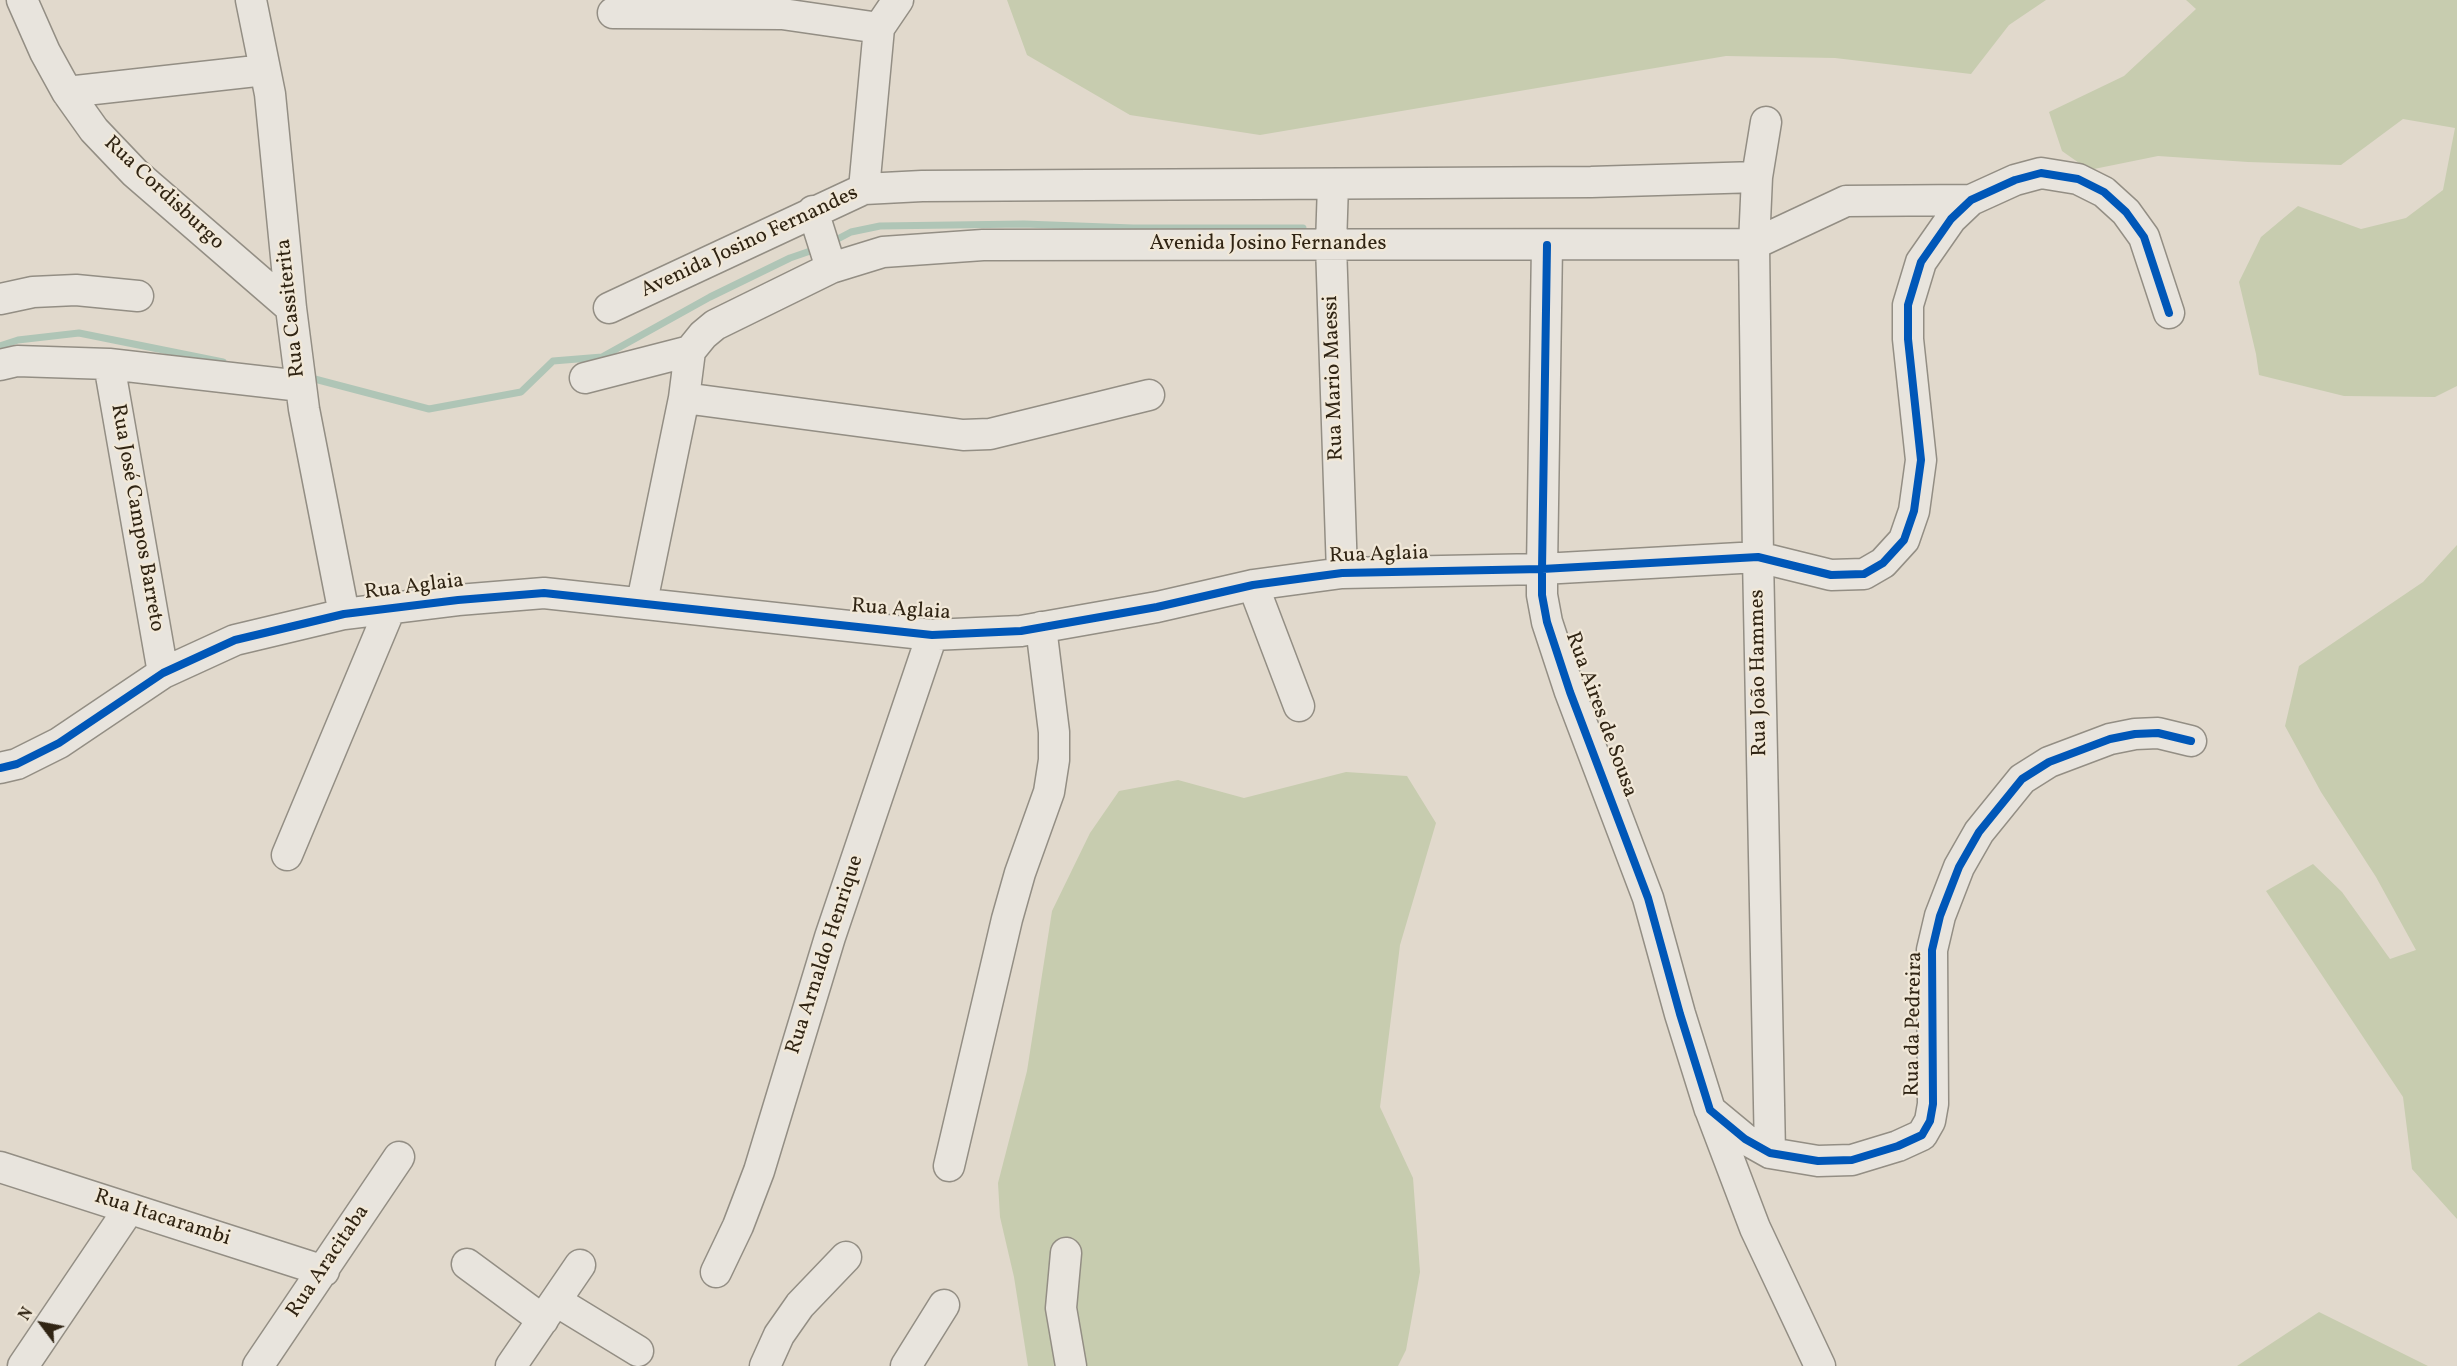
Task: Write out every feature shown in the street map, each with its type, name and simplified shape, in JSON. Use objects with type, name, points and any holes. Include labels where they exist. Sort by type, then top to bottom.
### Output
[{"type":"street","name":"Rua Cordisburgo","points":[[22,0],[45,52],[67,92],[94,130],[135,173],[291,308]]},
{"type":"street","name":"Rua Cassiterita","points":[[251,0],[270,94],[300,377],[344,614]]},
{"type":"street","points":[[864,189],[879,28],[898,0]]},
{"type":"street","points":[[613,14],[783,7],[879,28]]},
{"type":"street","points":[[67,92],[265,70]]},
{"type":"street","name":"Rua João Hammes","points":[[1766,122],[1757,177],[1754,244],[1770,1153]]},
{"type":"street","points":[[1971,200],[2014,180],[2041,173],[2078,178],[2104,192],[2126,212],[2144,237],[2169,313]]},
{"type":"street","name":"Avenida Josino Fernandes","points":[[690,351],[703,335],[822,243],[864,189],[934,186],[1591,182],[1757,177]]},
{"type":"street","name":"Rua Mario Maessi","points":[[1334,184],[1331,245],[1342,573]]},
{"type":"street","name":"Avenida Josino Fernandes","points":[[609,309],[822,243],[883,252],[983,245],[1754,244],[1846,201],[1971,200]]},
{"type":"street","name":"Rua Aglaia","points":[[0,768],[17,764],[59,742],[163,673],[235,640],[344,614],[458,600],[544,593],[932,635],[1022,631],[1157,607],[1253,585],[1342,573],[1542,569],[1758,557],[1831,575],[1864,574],[1883,563],[1904,540],[1914,511],[1921,460],[1908,339],[1908,305],[1920,262],[1951,219],[1971,200]]},
{"type":"street","name":"Rua Aires de Sousa","points":[[1547,245],[1542,595],[1557,656],[1648,898],[1680,1014],[1710,1110],[1755,1228],[1820,1366]]},
{"type":"street","points":[[0,299],[33,292],[76,290],[138,296]]},
{"type":"street","points":[[585,378],[690,351],[684,398],[642,602]]},
{"type":"street","points":[[0,365],[17,362],[109,364],[300,377]]},
{"type":"street","name":"Rua José Campos Barreto","points":[[109,364],[163,673]]},
{"type":"street","points":[[684,398],[963,435],[990,434],[1149,395]]},
{"type":"street","points":[[1253,585],[1299,706]]},
{"type":"street","points":[[287,855],[390,609]]},
{"type":"street","points":[[949,1166],[1007,919],[1020,873],[1049,792],[1054,760],[1054,732],[1041,627]]},
{"type":"street","name":"Rua Arnaldo Henrique","points":[[716,1272],[738,1226],[759,1172],[830,936],[932,635]]},
{"type":"street","name":"Rua da Pedreira","points":[[1770,1153],[1818,1161],[1852,1160],[1898,1146],[1922,1135],[1930,1121],[1933,1104],[1932,950],[1940,916],[1959,867],[1979,832],[2022,779],[2049,762],[2110,739],[2135,734],[2158,732],[2191,741]]},
{"type":"street","points":[[1710,1110],[1745,1139],[1770,1153]]},
{"type":"street","name":"Rua Aracitaba","points":[[258,1366],[399,1157]]},
{"type":"street","name":"Rua Itacarambi","points":[[0,1167],[324,1271]]},
{"type":"street","points":[[22,1366],[129,1209]]},
{"type":"street","points":[[1066,1252],[1061,1308],[1071,1366]]},
{"type":"street","points":[[765,1366],[779,1335],[800,1305],[846,1257]]},
{"type":"street","points":[[467,1264],[549,1310],[638,1352]]},
{"type":"street","points":[[511,1366],[580,1266]]},
{"type":"street","points":[[906,1366],[944,1305]]},
{"type":"green space","points":[[1007,0],[2046,0],[2009,25],[1971,74],[1835,58],[1726,56],[1260,135],[1130,115],[1027,55]]},
{"type":"green space","points":[[2186,0],[2457,0],[2457,386],[2435,397],[2344,396],[2259,375],[2239,282],[2261,237],[2298,206],[2361,229],[2406,218],[2443,190],[2455,128],[2403,119],[2341,165],[2158,156],[2089,170],[2062,151],[2049,112],[2124,76],[2196,9]]},
{"type":"green space","points":[[2457,545],[2457,1219],[2412,1169],[2403,1097],[2266,891],[2313,864],[2342,892],[2390,959],[2416,950],[2376,877],[2321,792],[2285,726],[2299,666],[2423,582]]},
{"type":"green space","points":[[1346,772],[1407,776],[1436,823],[1400,945],[1380,1107],[1413,1178],[1420,1272],[1406,1350],[1398,1366],[1028,1366],[1014,1277],[1000,1217],[998,1183],[1027,1071],[1052,911],[1090,833],[1119,791],[1178,780],[1244,798]]},
{"type":"green space","points":[[2319,1312],[2428,1366],[2237,1366]]},
{"type":"waterway","points":[[832,242],[851,232],[880,226],[1024,224],[1133,228],[1303,228]]},
{"type":"waterway","points":[[307,377],[429,409],[521,392],[553,361],[602,357],[710,297],[790,258],[819,248]]},
{"type":"waterway","points":[[0,346],[18,340],[79,333],[223,362]]},
{"type":"cycle path","points":[[0,768],[17,764],[59,743],[163,673],[235,640],[344,614],[458,600],[544,593],[932,635],[1021,631],[1157,607],[1253,585],[1342,573],[1542,569],[1758,557],[1831,575],[1864,574],[1883,563],[1904,540],[1914,511],[1921,460],[1908,339],[1908,305],[1921,262],[1951,219],[1971,200],[2015,180],[2041,173],[2078,179],[2104,192],[2126,212],[2144,237],[2169,313]]},
{"type":"cycle path","points":[[1547,245],[1542,569],[1542,595],[1547,622],[1570,692],[1648,898],[1680,1014],[1710,1110],[1745,1139],[1770,1153],[1818,1161],[1852,1160],[1898,1146],[1922,1135],[1930,1121],[1933,1104],[1932,950],[1940,916],[1959,867],[1979,832],[2022,779],[2049,762],[2110,739],[2135,734],[2158,733],[2191,741]]}]
